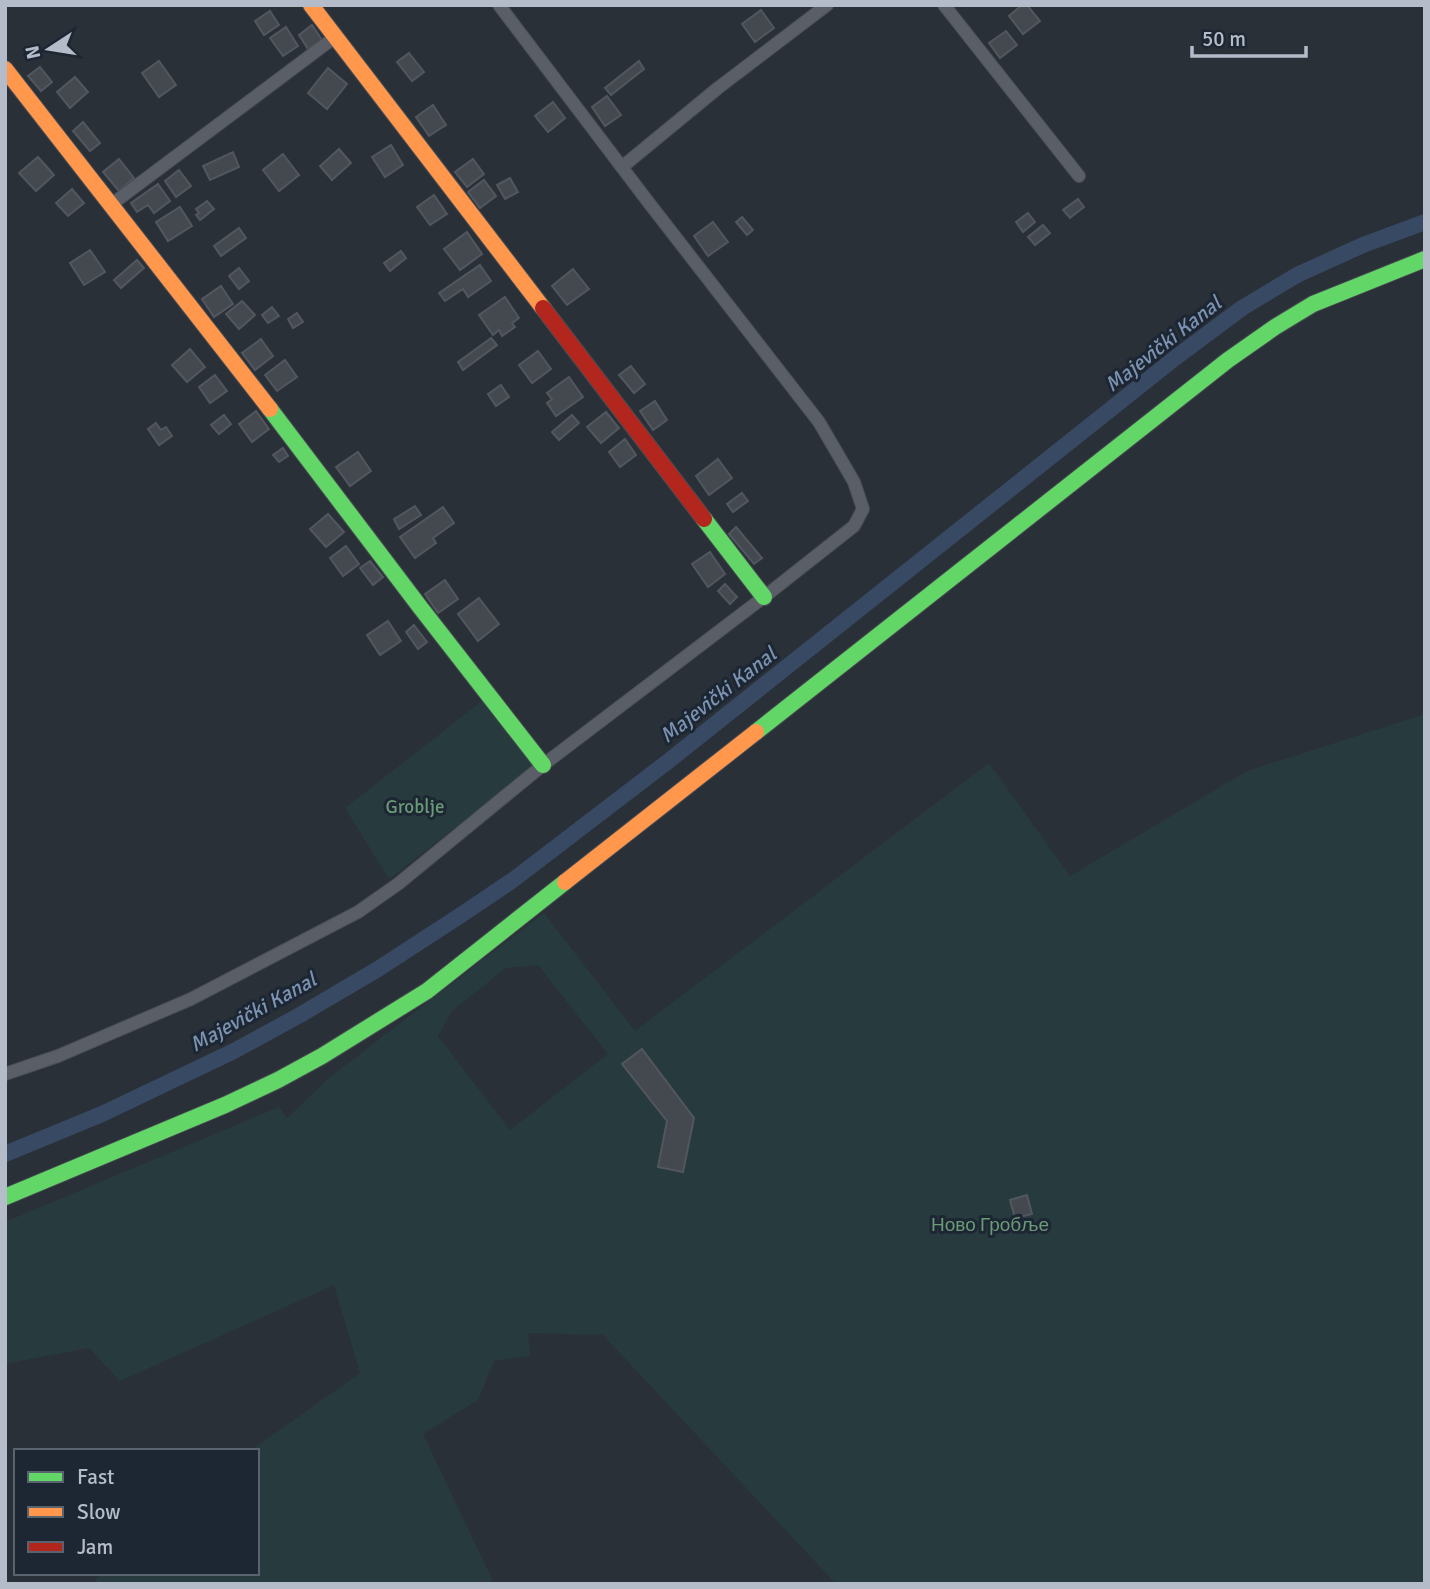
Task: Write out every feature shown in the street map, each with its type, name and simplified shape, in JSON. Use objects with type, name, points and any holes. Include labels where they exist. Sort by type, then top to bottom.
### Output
[{"type":"street","points":[[311,5],[764,597]]},
{"type":"street","points":[[5,1074],[58,1056],[191,999],[358,912],[398,884],[543,765],[854,526],[863,509],[854,482],[819,422],[499,5]]},
{"type":"street","points":[[622,167],[718,88],[827,5]]},
{"type":"street","points":[[944,5],[1079,176]]},
{"type":"street","points":[[112,204],[335,37]]},
{"type":"street","points":[[5,69],[543,765]]},
{"type":"street","points":[[5,1197],[256,1091],[337,1048],[427,991],[1228,360],[1313,304],[1425,259]]},
{"type":"green space","name":"Groblje","points":[[482,701],[534,766],[389,879],[345,808]]},
{"type":"green space","name":"Ново Гробље","points":[[1425,714],[1425,1584],[836,1584],[603,1335],[528,1333],[530,1356],[494,1361],[478,1400],[423,1434],[491,1577],[491,1584],[92,1584],[101,1575],[259,1575],[259,1449],[253,1449],[360,1373],[334,1285],[120,1381],[89,1348],[5,1364],[5,1222],[279,1107],[287,1118],[330,1077],[544,913],[635,1031],[989,763],[1070,876],[1247,771]],"holes":[[[538,965],[608,1054],[510,1130],[438,1036],[452,1011],[506,968]]]},
{"type":"building","points":[[1022,5],[1027,5],[1040,21],[1023,34],[1009,16]]},
{"type":"building","points":[[761,10],[774,28],[755,42],[742,24]]},
{"type":"building","points":[[270,11],[279,25],[264,35],[255,21]]},
{"type":"building","points":[[312,25],[322,40],[308,49],[299,35]]},
{"type":"building","points":[[286,27],[298,46],[283,56],[270,38]]},
{"type":"building","points":[[1006,31],[1017,45],[1000,58],[989,43]]},
{"type":"building","points":[[409,53],[424,72],[412,81],[397,62]]},
{"type":"building","points":[[159,61],[176,85],[159,97],[142,73]]},
{"type":"building","points":[[639,61],[644,69],[611,95],[605,88]]},
{"type":"building","points":[[40,67],[52,82],[41,91],[28,76]]},
{"type":"building","points":[[328,68],[347,84],[327,109],[308,93]]},
{"type":"building","points":[[75,77],[88,92],[70,108],[57,92]]},
{"type":"building","points":[[607,96],[621,115],[605,126],[592,107]]},
{"type":"building","points":[[553,102],[565,118],[548,132],[535,116]]},
{"type":"building","points":[[433,105],[446,125],[429,136],[416,117]]},
{"type":"building","points":[[83,122],[100,143],[90,151],[73,131]]},
{"type":"building","points":[[391,145],[403,165],[385,177],[372,157]]},
{"type":"building","points":[[339,149],[351,163],[332,180],[320,166]]},
{"type":"building","points":[[233,152],[239,167],[210,180],[203,166]]},
{"type":"building","points":[[283,154],[299,175],[279,191],[263,170]]},
{"type":"building","points":[[38,157],[54,175],[36,191],[19,173]]},
{"type":"building","points":[[119,159],[134,178],[119,191],[103,172]]},
{"type":"building","points":[[473,159],[484,174],[467,187],[455,172]]},
{"type":"building","points":[[179,170],[191,186],[176,197],[165,181]]},
{"type":"building","points":[[510,178],[518,192],[505,199],[497,185]]},
{"type":"building","points":[[484,180],[496,196],[480,208],[468,192]]},
{"type":"building","points":[[158,184],[170,201],[154,213],[148,205],[137,212],[131,203]]},
{"type":"building","points":[[72,189],[84,203],[68,216],[56,203]]},
{"type":"building","points":[[434,195],[447,214],[430,225],[417,207]]},
{"type":"building","points":[[1078,199],[1084,207],[1070,218],[1063,210]]},
{"type":"building","points":[[207,201],[214,209],[200,220],[196,209]]},
{"type":"building","points":[[180,207],[192,226],[168,241],[156,222]]},
{"type":"building","points":[[1028,213],[1035,222],[1023,232],[1016,222]]},
{"type":"building","points":[[742,217],[753,230],[747,235],[736,222]]},
{"type":"building","points":[[713,222],[728,242],[708,256],[694,236]]},
{"type":"building","points":[[1043,225],[1050,233],[1035,245],[1028,237]]},
{"type":"building","points":[[239,228],[246,238],[221,256],[214,246]]},
{"type":"building","points":[[467,232],[482,254],[460,270],[444,249]]},
{"type":"building","points":[[90,250],[105,272],[84,285],[70,263]]},
{"type":"building","points":[[401,251],[406,258],[390,271],[384,263]]},
{"type":"building","points":[[137,260],[144,268],[121,288],[114,280]]},
{"type":"building","points":[[480,265],[491,281],[468,297],[463,289],[445,301],[439,293]]},
{"type":"building","points":[[239,268],[249,281],[239,289],[229,276]]},
{"type":"building","points":[[573,269],[589,289],[567,305],[552,286]]},
{"type":"building","points":[[221,286],[233,304],[214,317],[202,299]]},
{"type":"building","points":[[505,297],[519,318],[512,323],[515,327],[502,336],[499,330],[493,335],[479,315]]},
{"type":"building","points":[[242,301],[255,315],[239,329],[226,314]]},
{"type":"building","points":[[272,307],[279,316],[268,323],[262,315]]},
{"type":"building","points":[[297,313],[303,322],[293,328],[288,319]]},
{"type":"building","points":[[491,338],[497,345],[463,370],[458,362]]},
{"type":"building","points":[[261,339],[273,356],[255,370],[242,353]]},
{"type":"building","points":[[190,349],[205,367],[187,382],[172,365]]},
{"type":"building","points":[[538,351],[551,369],[532,383],[519,365]]},
{"type":"building","points":[[285,360],[297,377],[277,391],[265,375]]},
{"type":"building","points":[[631,366],[645,384],[634,393],[619,375]]},
{"type":"building","points":[[215,375],[227,391],[210,403],[199,387]]},
{"type":"building","points":[[569,377],[583,397],[556,416],[547,403],[552,399],[547,393]]},
{"type":"building","points":[[501,385],[509,397],[496,406],[488,394]]},
{"type":"building","points":[[655,401],[667,420],[653,430],[640,411]]},
{"type":"building","points":[[256,411],[269,429],[252,442],[239,424]]},
{"type":"building","points":[[606,412],[619,428],[601,443],[587,427]]},
{"type":"building","points":[[224,415],[231,424],[219,434],[211,425]]},
{"type":"building","points":[[572,415],[579,423],[559,440],[552,432]]},
{"type":"building","points":[[156,423],[161,430],[166,427],[172,436],[159,445],[148,429]]},
{"type":"building","points":[[625,439],[636,455],[620,467],[609,452]]},
{"type":"building","points":[[283,448],[288,456],[279,462],[273,455]]},
{"type":"building","points":[[358,452],[371,471],[350,486],[336,467]]},
{"type":"building","points":[[718,459],[732,478],[709,495],[696,476]]},
{"type":"building","points":[[742,493],[748,501],[733,512],[727,504]]},
{"type":"building","points":[[415,506],[421,515],[399,529],[394,519]]},
{"type":"building","points":[[443,507],[454,523],[433,538],[436,543],[415,558],[400,537]]},
{"type":"building","points":[[328,514],[344,532],[326,547],[310,529]]},
{"type":"building","points":[[736,527],[762,558],[754,564],[729,534]]},
{"type":"building","points":[[346,546],[359,564],[343,576],[330,558]]},
{"type":"building","points":[[710,552],[725,574],[708,587],[692,564]]},
{"type":"building","points":[[370,561],[383,577],[373,585],[360,568]]},
{"type":"building","points":[[445,580],[458,599],[438,613],[425,594]]},
{"type":"building","points":[[725,584],[737,597],[730,604],[718,591]]},
{"type":"building","points":[[479,598],[499,624],[478,641],[458,614]]},
{"type":"building","points":[[388,621],[401,641],[380,655],[367,635]]},
{"type":"building","points":[[414,625],[427,642],[418,649],[406,632]]},
{"type":"building","points":[[642,1049],[694,1118],[683,1172],[658,1167],[667,1121],[622,1064]]},
{"type":"building","points":[[1027,1195],[1032,1214],[1015,1218],[1010,1200]]},
{"type":"waterway","name":"Majevički Kanal","points":[[5,1154],[102,1114],[234,1051],[378,969],[461,915],[513,880],[666,763],[1175,358],[1242,308],[1297,275],[1363,245],[1425,222]]},
{"type":"traffic: fast","points":[[756,732],[1228,360],[1313,304],[1425,259]]},
{"type":"traffic: fast","points":[[270,409],[543,765]]},
{"type":"traffic: fast","points":[[704,519],[764,597]]},
{"type":"traffic: fast","points":[[5,1197],[225,1105],[322,1056],[427,991],[565,882]]},
{"type":"traffic: slow","points":[[311,5],[543,308]]},
{"type":"traffic: slow","points":[[5,69],[270,409]]},
{"type":"traffic: slow","points":[[565,882],[756,732]]},
{"type":"traffic: jam","points":[[543,308],[704,519]]}]
